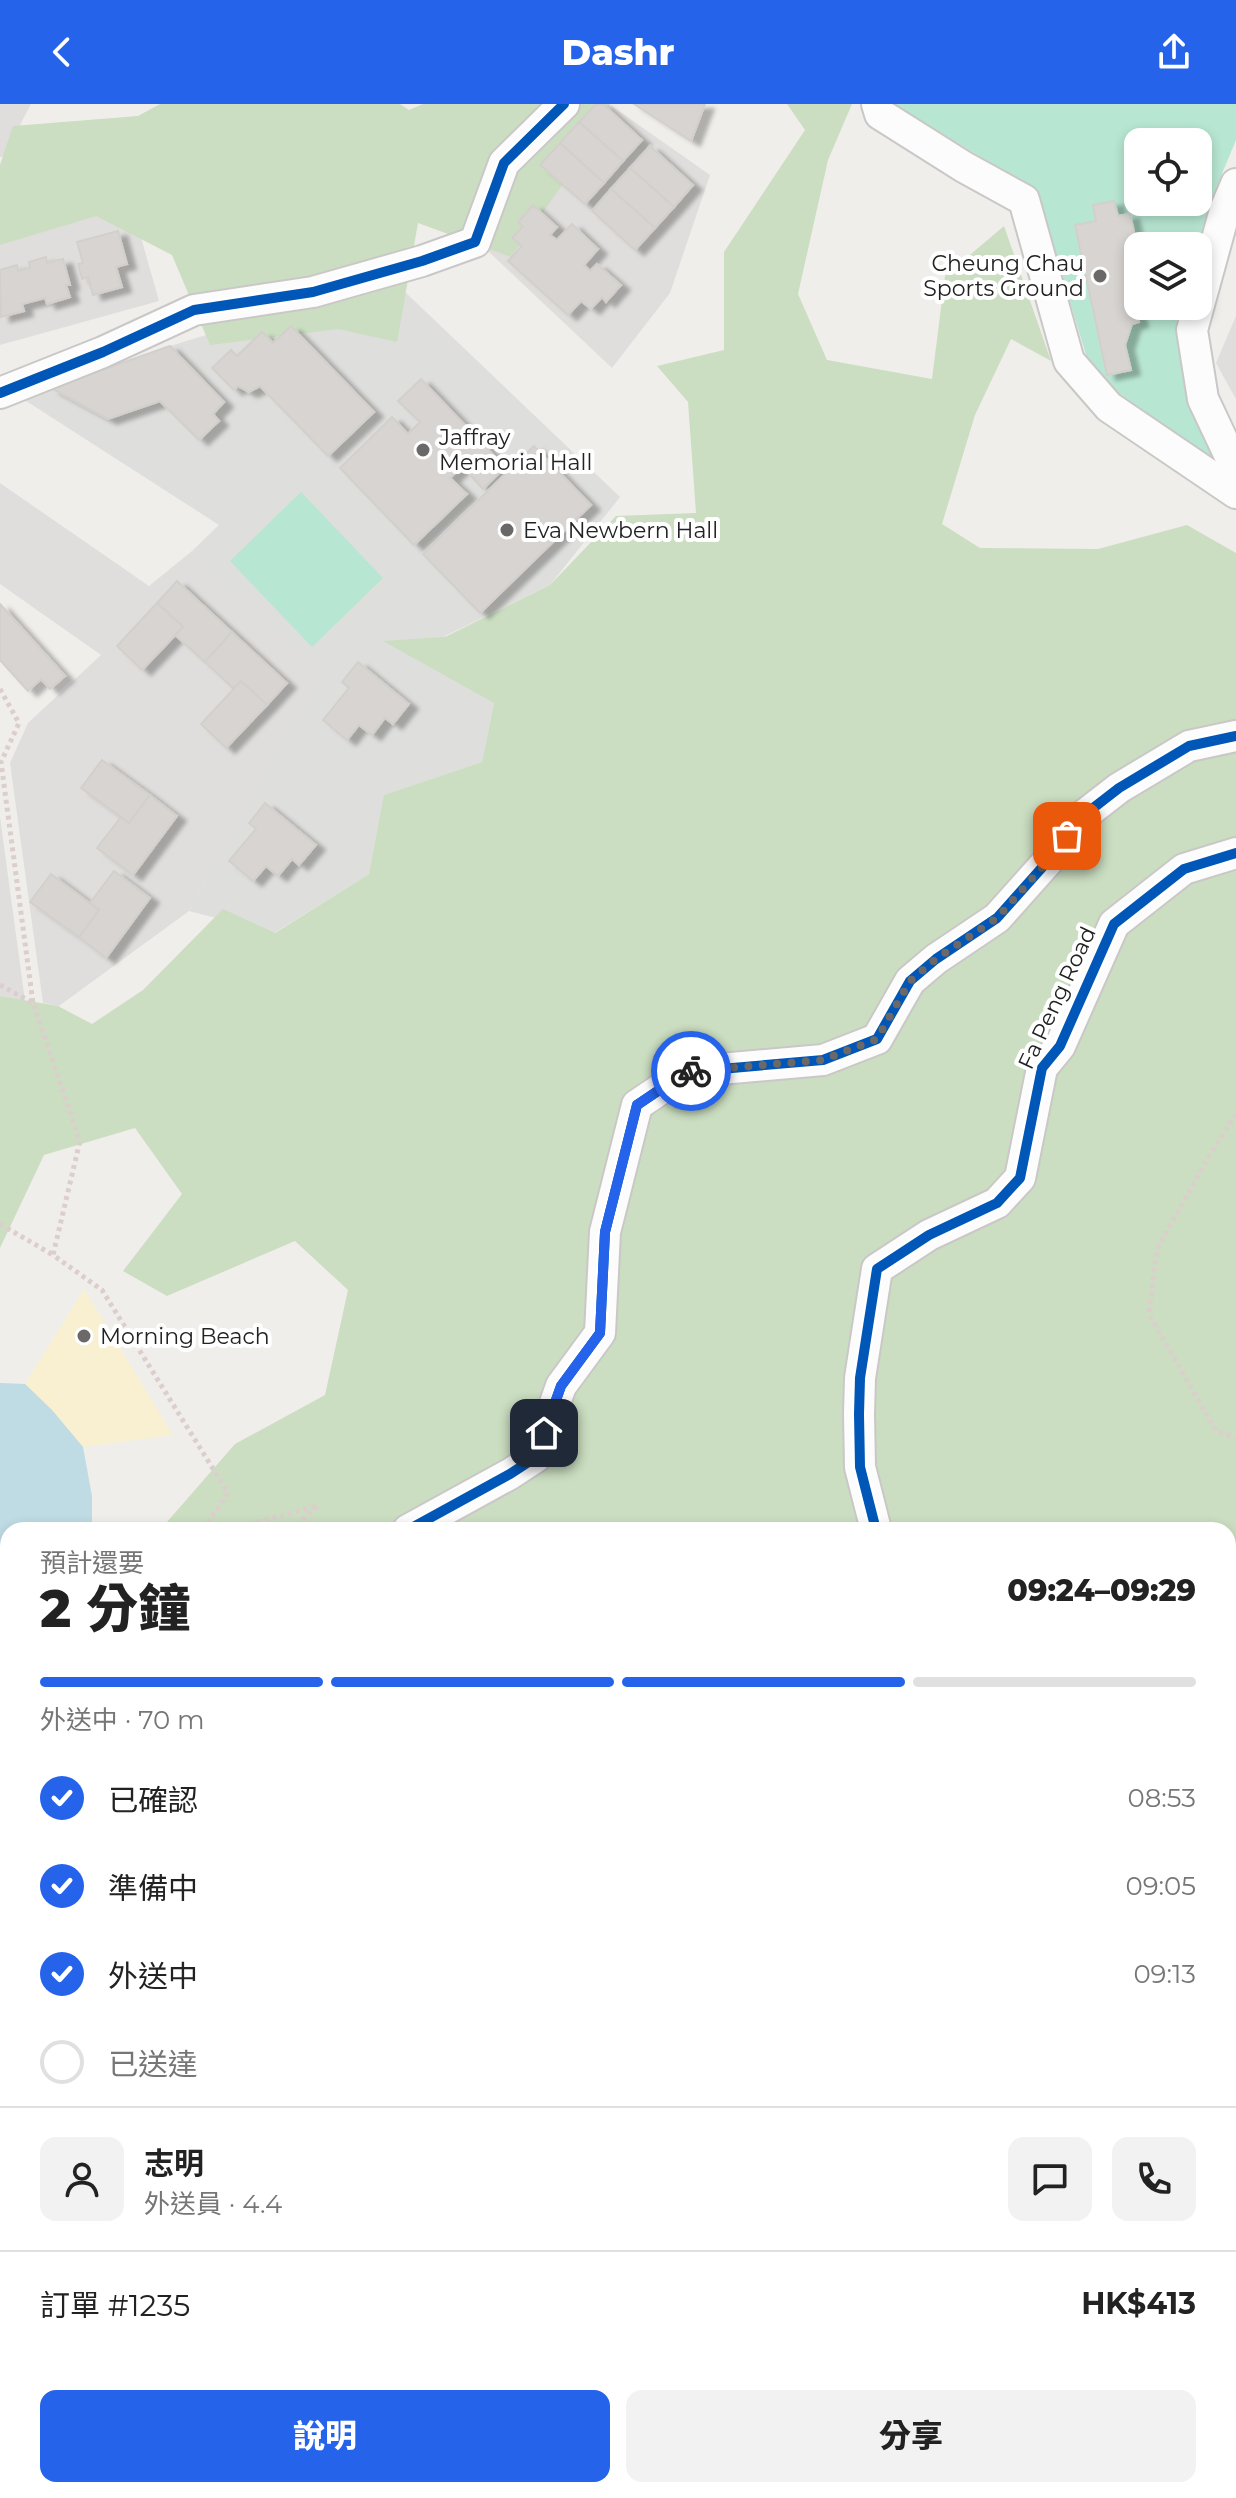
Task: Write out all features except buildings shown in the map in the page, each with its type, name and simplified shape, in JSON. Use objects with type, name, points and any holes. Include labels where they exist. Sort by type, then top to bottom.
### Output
[{"type":"street","points":[[0,393],[103,352],[194,310],[313,292],[422,261],[475,242],[504,163],[564,104]]},
{"type":"street","points":[[877,104],[880,114],[964,167],[1024,200],[1069,361],[1109,407],[1236,493]]},
{"type":"street","points":[[1236,184],[1225,210],[1192,330],[1203,399],[1236,469]]},
{"type":"street","points":[[423,1522],[536,1457],[561,1386],[600,1333],[605,1232],[637,1105],[686,1072],[823,1060],[877,1039],[910,981],[936,959],[997,918],[1055,853],[1079,819],[1119,788],[1189,746],[1236,736]]},
{"type":"street","name":"Fa Peng Road","points":[[874,1522],[860,1467],[859,1414],[860,1378],[877,1269],[929,1235],[997,1203],[1020,1178],[1042,1068],[1060,1046],[1114,924],[1184,869],[1236,853]]},
{"type":"path","points":[[0,689],[19,723],[1,762],[33,1003],[80,1141],[53,1255]]},
{"type":"path","points":[[0,985],[33,1003]]},
{"type":"path","points":[[1236,1114],[1157,1249],[1149,1314],[1216,1431],[1236,1438]]},
{"type":"path","points":[[0,1224],[53,1255],[102,1290],[228,1493],[208,1522]]},
{"type":"path","points":[[257,1522],[318,1506],[300,1522]]},
{"type":"shaded area","points":[[0,104],[31,104],[3,157],[0,157]]},
{"type":"shaded area","points":[[609,104],[710,175],[670,293],[612,368],[489,252],[525,160]]},
{"type":"shaded area","points":[[127,188],[159,301],[0,345],[0,223]]},
{"type":"shaded area","points":[[404,291],[620,497],[550,585],[445,636],[494,703],[482,762],[385,795],[369,874],[274,933],[189,911],[323,671],[192,551],[219,525],[23,399],[170,346],[249,322]]},
{"type":"shaded area","points":[[1236,316],[1236,399],[1216,363]]},
{"type":"shaded area","points":[[0,483],[149,586],[192,551],[324,671],[189,911],[59,1006],[43,1003],[10,763],[28,723],[101,655],[0,584]]},
{"type":"shaded area","points":[[0,817],[25,1001],[0,996]]},
{"type":"green space","points":[[160,104],[400,104],[409,110],[423,104],[610,104],[596,138],[511,257],[418,223],[397,342],[338,329],[210,345],[172,255],[96,216],[0,245],[0,165],[13,126],[138,116]]},
{"type":"green space","points":[[787,104],[852,104],[828,160],[798,294],[827,360],[932,379],[945,276],[1004,226],[1051,361],[1011,339],[975,415],[942,524],[980,548],[1098,549],[1187,525],[1236,553],[1236,1522],[167,1522],[235,1444],[325,1395],[348,1290],[295,1241],[167,1296],[123,1271],[182,1194],[135,1128],[44,1155],[0,1248],[0,996],[58,1006],[92,1024],[143,990],[223,909],[275,933],[369,874],[384,795],[482,762],[494,703],[383,641],[445,637],[550,585],[616,516],[696,513],[688,402],[657,366],[724,350],[724,252],[805,130]]},
{"type":"green space","name":"Cheung Chau Sports Ground","points":[[893,104],[1236,104],[1236,140],[1212,198],[1212,128],[1124,128],[1124,216],[1206,216],[1201,232],[1124,232],[1124,320],[1177,320],[1191,395],[1228,475],[1120,394],[1087,358],[1036,190]]},
{"type":"green space","points":[[301,492],[383,578],[312,647],[230,561]]},
{"type":"sand","name":"Morning Beach","points":[[84,1289],[173,1435],[83,1447],[25,1384]]},
{"type":"water","points":[[0,1383],[25,1384],[83,1447],[92,1496],[92,1522],[0,1522]]},
{"type":"cycle path","points":[[0,393],[103,352],[194,310],[313,292],[422,261],[475,242],[504,163],[564,104]]},
{"type":"cycle path","points":[[423,1522],[536,1457],[561,1386],[600,1333],[605,1232],[637,1105],[686,1072],[823,1060],[877,1039],[910,981],[936,959],[997,918],[1055,853],[1079,819],[1119,788],[1189,746],[1236,736]]},
{"type":"cycle path","points":[[874,1522],[860,1467],[859,1414],[860,1378],[877,1269],[929,1235],[997,1203],[1020,1178],[1042,1068],[1060,1046],[1114,924],[1184,869],[1236,853]]},
{"type":"way so far","points":[[691,1071],[823,1060],[877,1039],[910,981],[936,959],[997,918],[1067,836]]},
{"type":"place","name":"Cheung Chau Sports Ground","points":[[1100,276]]},
{"type":"place","name":"Jaffray Memorial Hall","points":[[423,450]]},
{"type":"place","name":"Eva Newbern Hall","points":[[507,530]]},
{"type":"place","name":"Morning Beach","points":[[84,1336]]},
{"type":"route","points":[[544,1433],[561,1386],[600,1333],[605,1232],[637,1105],[691,1071]]}]
